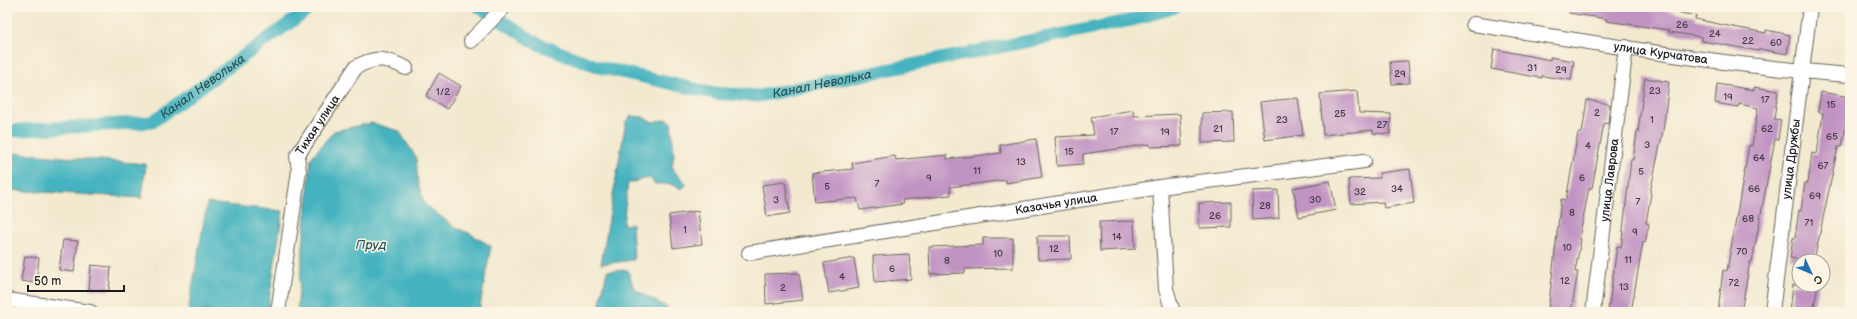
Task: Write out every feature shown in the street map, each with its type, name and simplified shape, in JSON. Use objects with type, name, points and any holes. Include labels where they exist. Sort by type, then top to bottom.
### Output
[{"type":"street","name":"улица Дружбы","points":[[1772,312],[1810,7]]},
{"type":"street","points":[[471,41],[502,9]]},
{"type":"street","name":"улица Курчатова","points":[[1473,24],[1803,71],[1850,75]]},
{"type":"street","name":"улица Лаврова","points":[[1594,312],[1626,47]]},
{"type":"street","name":"Тихая улица","points":[[278,312],[299,171],[297,156],[356,67],[368,61],[379,58],[406,68]]},
{"type":"street","name":"Казачья улица","points":[[749,253],[1160,187],[1364,161]]},
{"type":"street","points":[[1160,187],[1166,288],[1173,312]]},
{"type":"street","points":[[7,300],[90,312]]},
{"type":"water","points":[[631,116],[642,117],[653,122],[668,119],[671,122],[674,154],[672,166],[675,172],[687,184],[682,189],[670,184],[655,184],[650,178],[628,183],[623,225],[632,224],[634,260],[601,264],[626,121]]},
{"type":"water","name":"Пруд","points":[[371,123],[399,131],[416,157],[418,183],[425,205],[456,228],[469,233],[491,246],[479,312],[297,312],[311,158],[334,131]]},
{"type":"water","points":[[15,153],[146,164],[142,198],[11,190]]},
{"type":"water","points":[[207,203],[283,211],[267,312],[188,312]]},
{"type":"water","points":[[628,270],[634,289],[668,308],[668,312],[598,312],[607,271]]},
{"type":"building","points":[[1570,7],[1651,7],[1696,16],[1695,19],[1728,26],[1766,33],[1766,30],[1790,35],[1787,54],[1759,49],[1759,51],[1702,41],[1702,37],[1669,32],[1669,30],[1606,21],[1607,19],[1569,13]]},
{"type":"building","points":[[1494,49],[1550,60],[1550,57],[1574,61],[1571,80],[1542,76],[1542,78],[1491,69]]},
{"type":"building","points":[[1408,61],[1410,83],[1392,84],[1390,62]]},
{"type":"building","points":[[439,73],[461,86],[447,109],[426,96]]},
{"type":"building","points":[[1645,78],[1669,82],[1663,131],[1650,193],[1646,223],[1649,224],[1645,243],[1643,242],[1631,312],[1608,312],[1617,247],[1621,248],[1631,159],[1633,160],[1638,132]]},
{"type":"building","points":[[1717,84],[1754,90],[1754,87],[1778,91],[1774,119],[1781,120],[1778,139],[1775,139],[1741,312],[1718,312],[1723,270],[1727,271],[1749,145],[1752,146],[1758,108],[1739,104],[1738,107],[1715,103]]},
{"type":"building","points":[[1357,91],[1359,113],[1391,114],[1390,134],[1373,133],[1373,130],[1323,135],[1320,94]]},
{"type":"building","points":[[1821,92],[1850,97],[1850,115],[1848,115],[1842,147],[1838,147],[1816,253],[1791,253],[1790,258],[1793,238],[1795,238],[1799,210],[1801,211],[1805,183],[1808,183],[1812,153],[1817,154],[1823,113],[1818,112]]},
{"type":"building","points":[[1298,98],[1303,135],[1265,140],[1260,102]]},
{"type":"building","points":[[1587,100],[1610,104],[1608,124],[1604,123],[1592,188],[1589,188],[1579,239],[1581,239],[1575,272],[1578,272],[1571,312],[1548,312],[1561,199],[1566,200],[1578,133],[1582,133]]},
{"type":"building","points":[[1133,110],[1134,116],[1180,114],[1182,146],[1150,147],[1150,144],[1083,154],[1083,164],[1057,166],[1055,137],[1094,135],[1091,117]]},
{"type":"building","points":[[1233,112],[1234,142],[1202,143],[1202,113]]},
{"type":"building","points":[[1036,139],[1042,177],[1006,183],[1006,180],[950,187],[951,195],[902,200],[903,204],[860,210],[857,198],[815,202],[812,173],[853,169],[852,163],[895,156],[896,160],[947,155],[947,159],[1001,153],[1000,145]]},
{"type":"building","points":[[1410,169],[1414,203],[1384,208],[1383,202],[1351,204],[1349,179],[1380,178],[1379,173]]},
{"type":"building","points":[[1330,181],[1336,210],[1299,217],[1293,188]]},
{"type":"building","points":[[785,182],[790,213],[767,217],[762,185]]},
{"type":"building","points":[[1278,190],[1279,218],[1253,220],[1252,191]]},
{"type":"building","points":[[1231,202],[1231,227],[1199,228],[1199,203]]},
{"type":"building","points":[[698,211],[702,244],[673,248],[669,215]]},
{"type":"building","points":[[1134,221],[1135,249],[1100,251],[1099,222]]},
{"type":"building","points":[[1037,236],[1070,236],[1071,259],[1038,260]]},
{"type":"building","points":[[983,238],[1013,238],[1013,268],[965,269],[965,273],[930,274],[929,247],[983,245]]},
{"type":"building","points":[[63,240],[78,241],[74,272],[59,270]]},
{"type":"building","points":[[909,254],[911,279],[875,282],[873,256]]},
{"type":"building","points":[[25,256],[39,258],[36,283],[21,281]]},
{"type":"building","points":[[854,258],[859,288],[829,293],[824,263]]},
{"type":"building","points":[[91,265],[111,267],[109,291],[89,289]]},
{"type":"building","points":[[799,273],[803,300],[766,304],[765,274]]},
{"type":"building","points":[[1792,293],[1817,293],[1813,312],[1790,312]]},
{"type":"waterway","name":"Канал Неволька","points":[[7,131],[152,122],[312,7]]},
{"type":"waterway","name":"Канал Неволька","points":[[479,7],[538,44],[599,67],[713,93],[759,96],[1132,20],[1175,7]]}]
